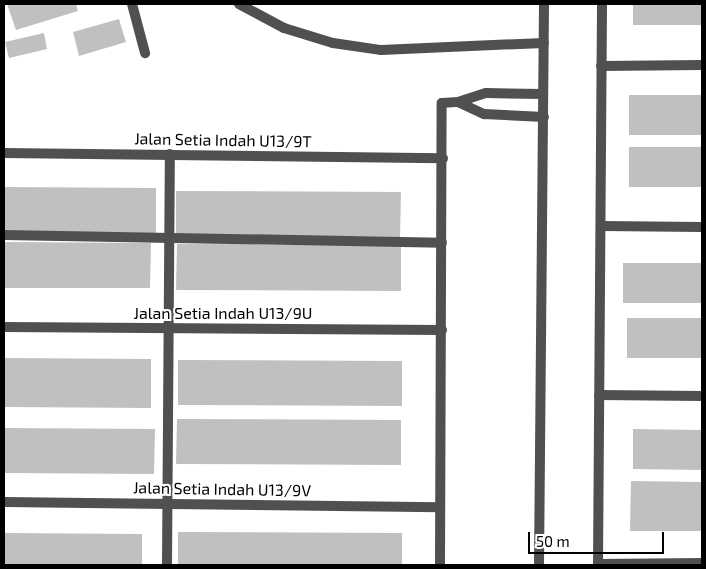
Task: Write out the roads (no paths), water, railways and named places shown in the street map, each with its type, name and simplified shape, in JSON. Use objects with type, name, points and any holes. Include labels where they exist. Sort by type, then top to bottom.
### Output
[{"type":"street","points":[[132,4],[145,53]]},
{"type":"street","points":[[239,4],[284,28],[333,43],[381,50],[544,43]]},
{"type":"street","points":[[539,565],[544,4]]},
{"type":"street","points":[[602,4],[598,564],[702,563]]},
{"type":"street","points":[[601,66],[702,65]]},
{"type":"street","points":[[440,565],[442,103],[458,102],[486,93],[543,94]]},
{"type":"street","points":[[458,102],[484,114],[544,117]]},
{"type":"street","name":"Jalan Setia Indah U13/9T","points":[[4,153],[443,158]]},
{"type":"street","points":[[168,565],[170,154]]},
{"type":"street","points":[[601,226],[702,228]]},
{"type":"street","points":[[4,235],[442,243]]},
{"type":"street","name":"Jalan Setia Indah U13/9U","points":[[4,327],[442,330]]},
{"type":"street","points":[[599,395],[702,396]]},
{"type":"street","name":"Jalan Setia Indah U13/9V","points":[[4,502],[440,507]]}]
